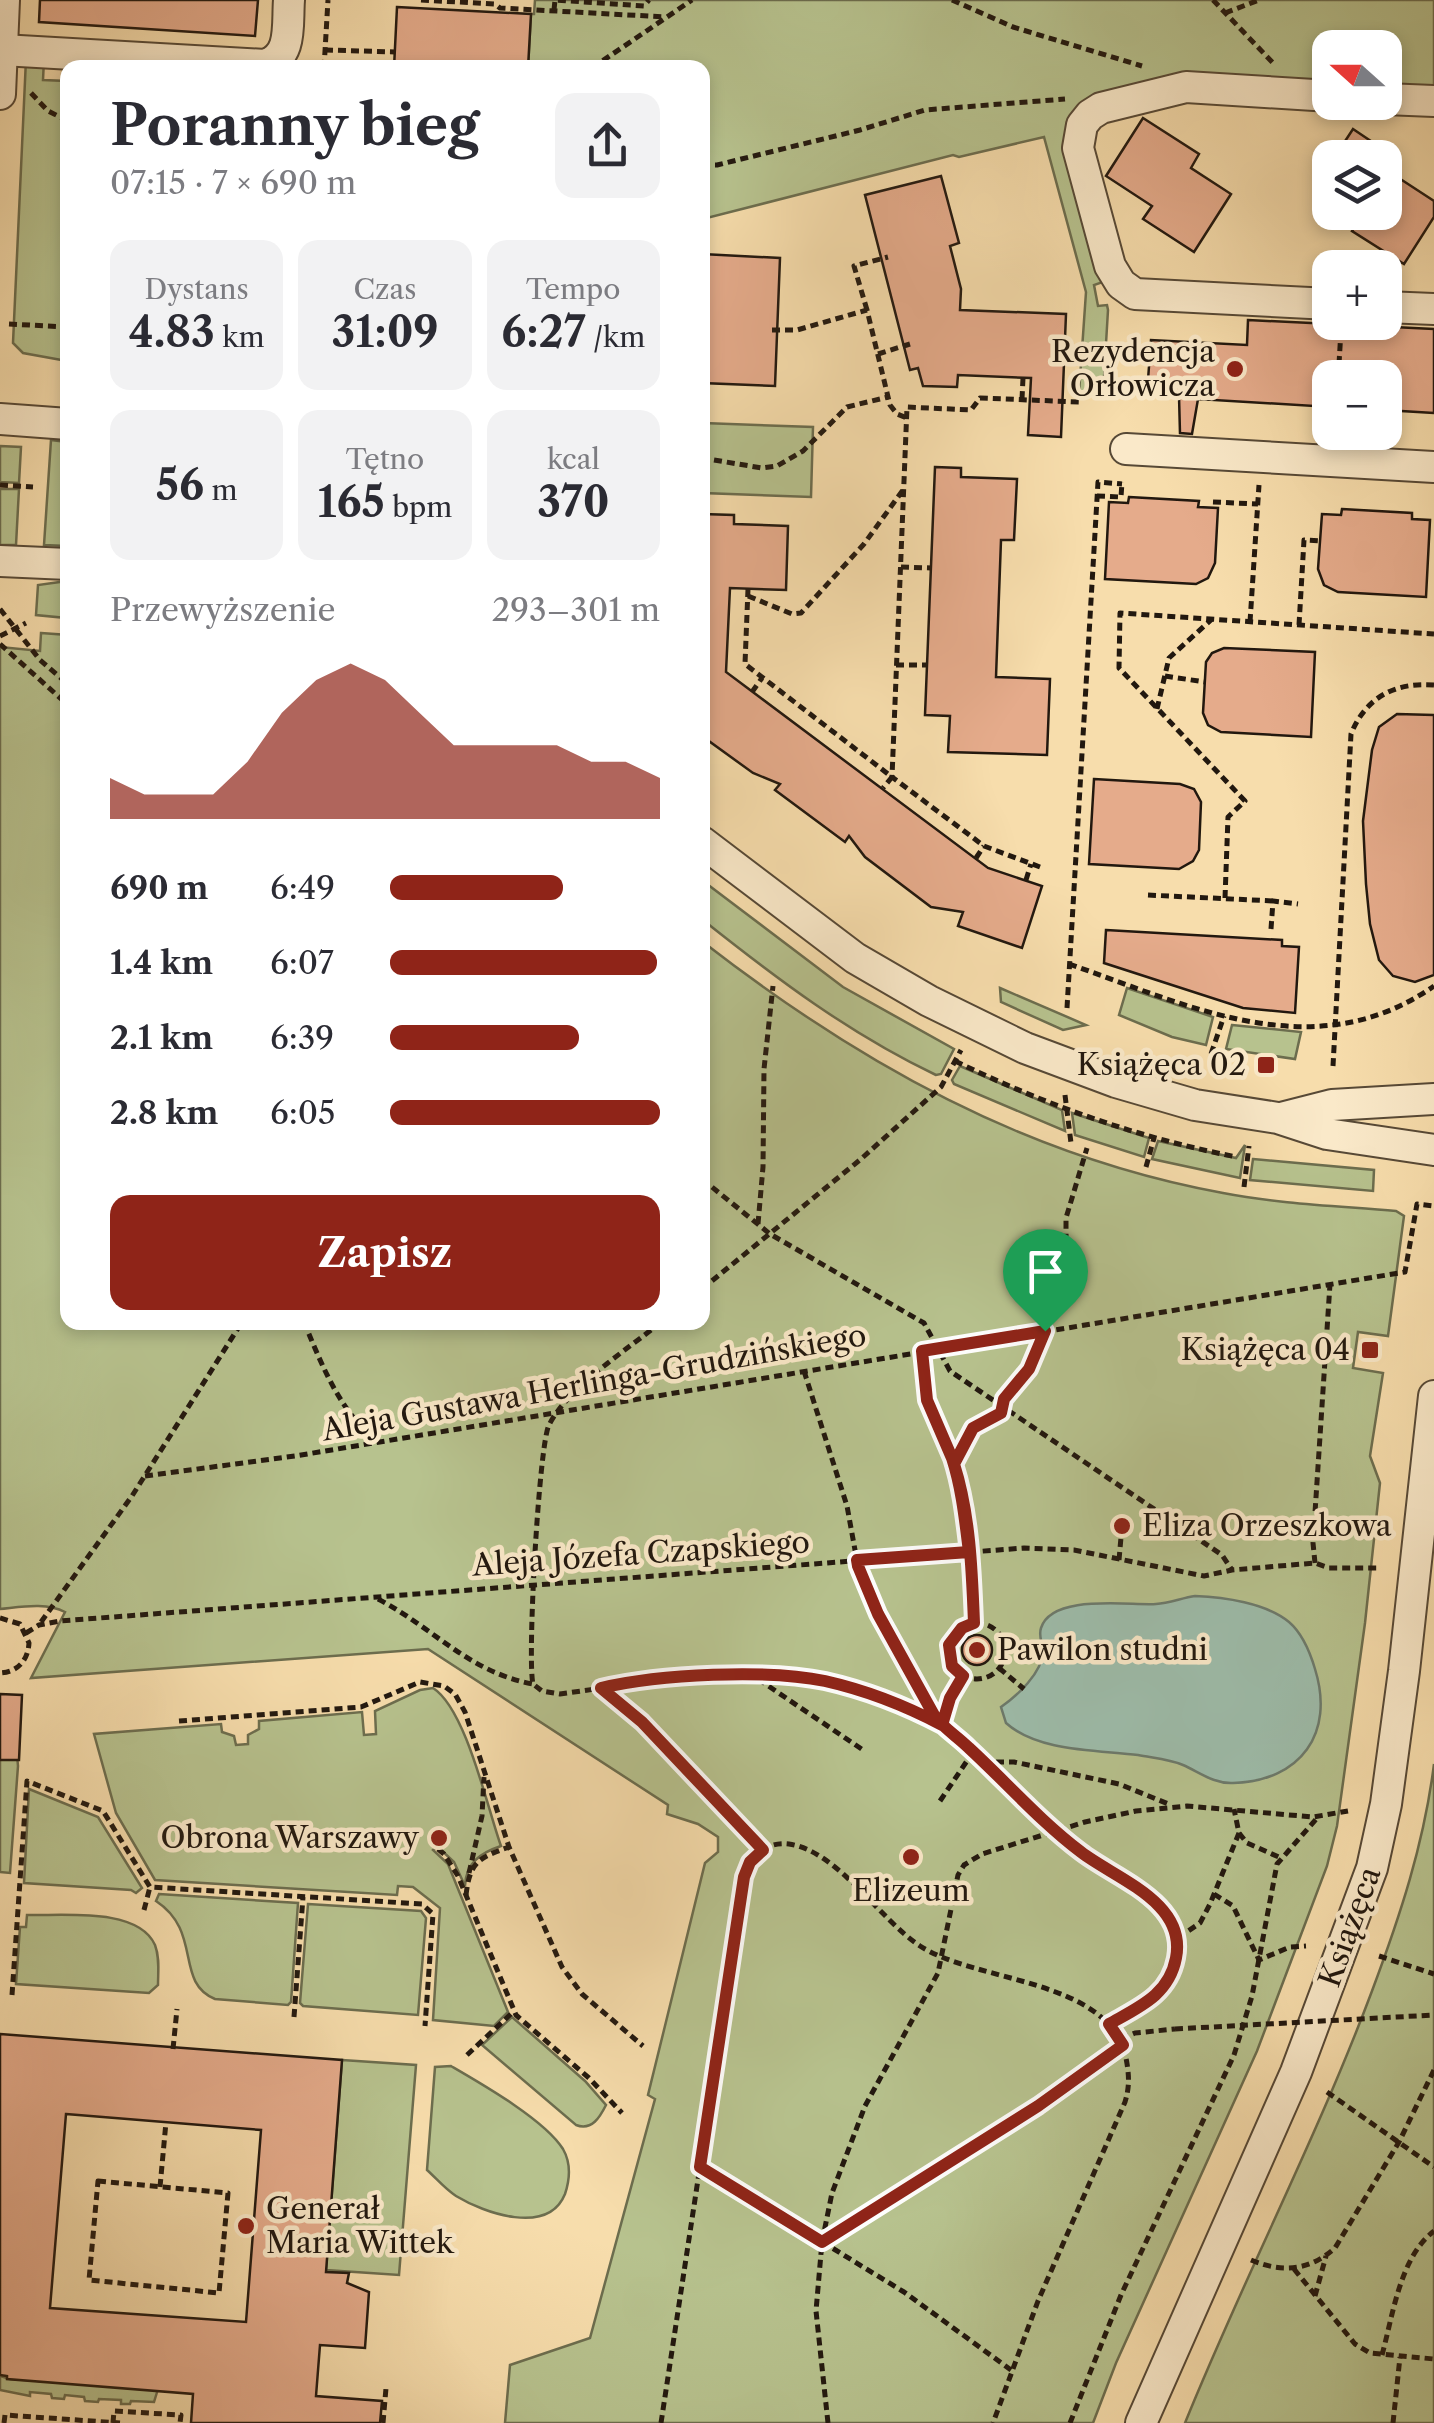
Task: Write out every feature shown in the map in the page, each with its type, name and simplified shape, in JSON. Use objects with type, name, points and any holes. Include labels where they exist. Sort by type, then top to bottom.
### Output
[{"type":"street","points":[[4,0],[2,50],[13,91]]},
{"type":"street","points":[[276,60],[286,47],[289,0]]},
{"type":"street","points":[[2,50],[177,60]]},
{"type":"street","points":[[1312,95],[1186,88],[1090,115],[1082,125],[1078,148],[1110,266],[1121,284],[1135,294],[1312,303]]},
{"type":"street","points":[[1402,99],[1434,101]]},
{"type":"street","points":[[1402,308],[1434,309]]},
{"type":"street","points":[[0,419],[60,423]]},
{"type":"street","points":[[1125,457],[1434,467]]},
{"type":"street","points":[[0,587],[15,562],[60,564]]},
{"type":"street","points":[[710,848],[855,958],[997,1036],[1154,1094],[1237,1114],[1278,1118],[1328,1134],[1434,1150]]},
{"type":"street","points":[[1278,1118],[1332,1105],[1434,1099]]},
{"type":"street","name":"Książęca","points":[[1141,2423],[1305,2050],[1378,1847],[1406,1655],[1434,1396]]},
{"type":"path","points":[[324,60],[328,0]]},
{"type":"path","points":[[421,0],[495,2],[500,8],[666,17]]},
{"type":"path","points":[[554,11],[555,0],[644,6],[649,0]]},
{"type":"path","points":[[604,60],[692,0]]},
{"type":"path","points":[[952,0],[1014,27],[1184,78],[1186,88]]},
{"type":"path","points":[[1214,0],[1292,82],[1291,93]]},
{"type":"path","points":[[1226,12],[1259,0]]},
{"type":"path","points":[[325,50],[395,52]]},
{"type":"path","points":[[13,91],[60,117]]},
{"type":"path","points":[[710,165],[860,130],[925,110],[1109,98],[1113,106]]},
{"type":"path","points":[[888,257],[854,266],[888,397],[896,414],[906,418]]},
{"type":"path","points":[[772,330],[797,330],[866,310]]},
{"type":"path","points":[[8,324],[60,327]]},
{"type":"path","points":[[878,354],[910,344]]},
{"type":"path","points":[[1022,400],[1023,378]]},
{"type":"path","points":[[714,460],[762,468],[777,466],[804,451],[847,407],[888,397]]},
{"type":"path","points":[[883,788],[892,776],[907,408],[972,410],[980,398],[1079,402]]},
{"type":"path","points":[[1097,496],[1121,497],[1125,457]]},
{"type":"path","points":[[1250,622],[1260,474]]},
{"type":"path","points":[[1067,1008],[1098,482],[1122,484]]},
{"type":"path","points":[[0,485],[33,487]]},
{"type":"path","points":[[904,488],[864,544],[801,613],[779,609],[748,592],[745,664],[984,846],[1040,867]]},
{"type":"path","points":[[1213,502],[1258,504]]},
{"type":"path","points":[[1299,625],[1304,540],[1320,541]]},
{"type":"path","points":[[900,567],[931,568]]},
{"type":"path","points":[[0,609],[40,660],[60,677]]},
{"type":"path","points":[[1225,898],[1228,817],[1244,801],[1119,668],[1120,613],[1434,634]]},
{"type":"path","points":[[1157,709],[1169,658],[1212,620]]},
{"type":"path","points":[[0,636],[26,624]]},
{"type":"path","points":[[0,644],[60,698]]},
{"type":"path","points":[[896,664],[927,665]]},
{"type":"path","points":[[1165,676],[1205,682]]},
{"type":"path","points":[[752,692],[762,678]]},
{"type":"path","points":[[1333,1066],[1351,734],[1358,715],[1377,695],[1412,683],[1434,685]]},
{"type":"path","points":[[976,858],[984,846]]},
{"type":"path","points":[[1026,880],[1031,864]]},
{"type":"path","points":[[1148,895],[1298,904]]},
{"type":"path","points":[[1271,928],[1273,901]]},
{"type":"path","points":[[1070,964],[1268,1027],[1335,1025],[1393,1010],[1434,986]]},
{"type":"path","points":[[758,1224],[764,1167],[764,1069],[773,986]]},
{"type":"path","points":[[1211,1054],[1224,1016]]},
{"type":"path","points":[[710,1283],[862,1160],[941,1088],[961,1050]]},
{"type":"path","points":[[955,1062],[1067,1110],[1154,1138],[1237,1156]]},
{"type":"path","points":[[1065,1095],[1072,1143]]},
{"type":"path","points":[[1146,1167],[1154,1138]]},
{"type":"path","points":[[1244,1188],[1250,1146]]},
{"type":"path","points":[[954,1464],[973,1428],[1001,1413],[1004,1399],[1029,1369],[1045,1331],[1068,1268],[1066,1218],[1087,1148]]},
{"type":"path","points":[[710,1185],[770,1234],[924,1323],[950,1371],[1222,1556],[1232,1570]]},
{"type":"path","name":"Aleja Gustawa Herlinga-Grudzińskiego","points":[[145,1476],[295,1456],[1405,1272],[1417,1204],[1434,1206]]},
{"type":"path","points":[[1315,1563],[1313,1543],[1330,1284]]},
{"type":"path","points":[[39,1625],[145,1476],[237,1330]]},
{"type":"path","points":[[308,1330],[350,1412],[363,1430],[378,1440]]},
{"type":"path","points":[[533,1684],[529,1642],[546,1428],[568,1398],[651,1330]]},
{"type":"path","points":[[922,1351],[927,1400],[954,1464],[963,1500],[974,1623]]},
{"type":"path","points":[[804,1371],[847,1506],[857,1560],[878,1614],[929,1708],[942,1725],[1056,1831],[1169,1916],[1178,1938],[1166,1986],[1148,2002],[1109,2024]]},
{"type":"path","points":[[1120,1560],[1122,1526]]},
{"type":"path","name":"Aleja Józefa Czapskiego","points":[[26,1633],[39,1625],[969,1552],[1058,1548],[1204,1576],[1315,1563],[1329,1568],[1378,1568]]},
{"type":"path","points":[[376,1597],[409,1614],[461,1657],[490,1673],[554,1694],[652,1680],[755,1676],[810,1679],[838,1684],[942,1725]]},
{"type":"path","points":[[0,1618],[20,1624],[26,1633],[28,1652],[17,1668],[0,1673]]},
{"type":"path","points":[[974,1623],[988,1625],[1000,1635],[1005,1648],[999,1668],[982,1679],[963,1676],[952,1666],[949,1645],[962,1628],[974,1623]]},
{"type":"path","points":[[999,1668],[1024,1689]]},
{"type":"path","points":[[755,1676],[864,1750]]},
{"type":"path","points":[[942,1725],[950,1698],[963,1676]]},
{"type":"path","points":[[180,1720],[361,1707],[375,1704],[408,1685],[433,1682],[455,1694],[465,1712],[509,1847],[562,1967],[582,1994],[644,2046]]},
{"type":"path","points":[[601,1688],[642,1722],[763,1850]]},
{"type":"path","points":[[940,1801],[973,1752]]},
{"type":"path","points":[[983,1762],[1014,1762],[1119,1784],[1173,1806]]},
{"type":"path","points":[[466,1896],[482,1816],[484,1773]]},
{"type":"path","points":[[12,1995],[26,1780],[103,1812],[150,1887],[144,1910]]},
{"type":"path","points":[[828,2423],[816,2325],[822,2242],[832,2194],[859,2120],[938,1973],[958,1875],[964,1865],[982,1854],[1123,1813],[1173,1806],[1318,1816],[1348,1810]]},
{"type":"path","points":[[1234,1809],[1244,1841],[1281,1858]]},
{"type":"path","points":[[1070,2423],[1116,2304],[1234,2054],[1259,1960],[1275,1871],[1281,1858],[1318,1816]]},
{"type":"path","points":[[1178,1938],[1200,1922],[1239,1833]]},
{"type":"path","points":[[661,2423],[744,1877],[750,1862],[763,1850],[787,1844],[816,1856],[848,1879],[910,1939],[942,1957],[1060,1994],[1109,2024],[1122,2042],[1130,2081],[1125,2102],[1011,2370],[993,2423]]},
{"type":"path","points":[[469,1872],[482,1857],[509,1847]]},
{"type":"path","points":[[438,1849],[452,1864],[514,2012],[622,2112]]},
{"type":"path","points":[[150,1887],[422,1904],[433,1914],[425,2026]]},
{"type":"path","points":[[1214,1894],[1234,1906],[1259,1960]]},
{"type":"path","points":[[294,2017],[303,1897]]},
{"type":"path","points":[[1259,1960],[1294,1946],[1306,1946]]},
{"type":"path","points":[[1379,1956],[1434,1974]]},
{"type":"path","points":[[173,2050],[177,2008]]},
{"type":"path","points":[[467,2055],[514,2012]]},
{"type":"path","points":[[822,2242],[1038,2106],[1122,2042],[1154,2030],[1434,2015]]},
{"type":"path","points":[[1251,2260],[1275,2269],[1294,2269],[1326,2256],[1346,2234],[1399,2142],[1434,2070]]},
{"type":"path","points":[[1327,2092],[1434,2166]]},
{"type":"path","points":[[160,2186],[166,2122]]},
{"type":"path","points":[[700,2167],[904,2292],[1011,2370]]},
{"type":"path","points":[[98,2181],[160,2186],[228,2193],[219,2292],[89,2280],[98,2181]]},
{"type":"path","points":[[1382,2355],[1413,2257],[1434,2231]]},
{"type":"path","points":[[1315,2296],[1326,2256]]},
{"type":"path","points":[[1294,2269],[1355,2344],[1382,2355],[1434,2359]]},
{"type":"path","points":[[1393,2423],[1400,2356]]},
{"type":"path","points":[[383,2423],[386,2388]]},
{"type":"path","points":[[4,2423],[5,2414],[116,2423],[114,2411],[181,2415],[180,2423]]},
{"type":"green space","points":[[535,0],[1434,0],[1434,90],[1402,88],[1402,30],[1312,30],[1312,86],[1088,106],[1103,282],[1094,285],[1098,306],[1107,305],[1108,310],[1103,394],[1079,393],[1086,292],[1044,137],[959,157],[953,155],[710,217],[710,60],[528,60]]},
{"type":"green space","points":[[26,59],[44,59],[43,80],[60,81],[60,360],[23,353],[13,343]]},
{"type":"green space","points":[[710,423],[813,427],[811,497],[710,493]]},
{"type":"green space","points":[[51,440],[60,441],[60,546],[44,545]]},
{"type":"green space","points":[[0,446],[21,447],[19,483],[0,482]]},
{"type":"green space","points":[[0,489],[19,489],[16,545],[0,545]]},
{"type":"green space","points":[[60,582],[60,617],[36,615],[38,585]]},
{"type":"green space","points":[[41,633],[60,634],[60,1330],[710,1330],[710,947],[822,1027],[884,1065],[1013,1130],[1150,1177],[1223,1193],[1396,1211],[1404,1216],[1388,1336],[1358,1332],[1353,1368],[1383,1373],[1370,1456],[1380,1483],[1337,1826],[1327,1866],[1257,2051],[1116,2363],[1093,2423],[505,2423],[510,2365],[590,2338],[655,2099],[648,2095],[705,1863],[718,1852],[718,1837],[698,1824],[667,1814],[668,1805],[428,1649],[31,1678],[65,1612],[42,1606],[0,1609],[0,647],[40,651]]},
{"type":"green space","points":[[710,886],[843,987],[954,1049],[941,1074],[936,1075],[844,1023],[710,925]]},
{"type":"green space","points":[[1000,988],[1086,1025],[1063,1030],[1001,1002]]},
{"type":"green space","points":[[1127,988],[1213,1017],[1206,1045],[1172,1037],[1119,1015]]},
{"type":"green space","points":[[1232,1025],[1301,1032],[1295,1059],[1226,1049]]},
{"type":"green space","points":[[960,1066],[1062,1110],[1065,1131],[954,1084],[952,1080]]},
{"type":"green space","points":[[1072,1113],[1149,1138],[1144,1157],[1075,1135]]},
{"type":"green space","points":[[1158,1141],[1236,1158],[1245,1145],[1240,1178],[1152,1159]]},
{"type":"green space","points":[[1253,1159],[1374,1170],[1373,1191],[1250,1180]]},
{"type":"green space","points":[[433,1688],[456,1716],[501,1846],[476,1860],[468,1871],[465,1886],[454,1862],[437,1846],[433,1850],[448,1864],[508,2012],[494,2026],[433,2020],[440,1908],[413,1887],[398,1886],[397,1895],[155,1880],[116,1813],[94,1734],[221,1724],[222,1732],[234,1736],[236,1745],[248,1744],[248,1735],[259,1729],[259,1721],[362,1712],[364,1735],[376,1734],[375,1711]]},
{"type":"green space","points":[[0,1743],[16,1744],[18,1766],[10,1873],[0,1872]]},
{"type":"green space","points":[[1434,1764],[1434,2423],[1185,2423],[1372,1991],[1410,1879]]},
{"type":"green space","points":[[29,1789],[98,1817],[142,1888],[136,1893],[24,1883]]},
{"type":"green space","points":[[159,1894],[298,1903],[291,2002],[288,2005],[215,1999],[203,1991],[195,1981],[179,1927],[156,1901]]},
{"type":"green space","points":[[308,1904],[421,1911],[426,1918],[418,2015],[300,2003]]},
{"type":"green space","points":[[27,1915],[98,1916],[133,1924],[155,1945],[158,1985],[149,1993],[16,1984],[20,1927],[26,1927]]},
{"type":"green space","points":[[512,2017],[585,2081],[606,2105],[595,2122],[576,2125],[482,2045]]},
{"type":"green space","points":[[342,2060],[416,2065],[399,2275],[326,2270]]},
{"type":"green space","points":[[451,2066],[528,2115],[563,2149],[569,2177],[557,2207],[530,2218],[498,2214],[456,2196],[427,2170],[435,2067]]},
{"type":"green space","points":[[0,2376],[158,2389],[154,2402],[121,2404],[121,2400],[85,2401],[84,2397],[52,2398],[51,2394],[30,2392],[30,2396],[0,2390]]},
{"type":"shaded area","points":[[1195,1596],[1269,1610],[1289,1622],[1302,1638],[1315,1669],[1320,1714],[1316,1733],[1294,1763],[1257,1780],[1226,1783],[1167,1760],[1051,1745],[1006,1723],[1001,1707],[1038,1668],[1043,1652],[1040,1631],[1048,1617],[1076,1606],[1156,1604]]},
{"type":"building","points":[[40,0],[258,0],[255,36],[39,22]]},
{"type":"building","points":[[397,7],[531,14],[528,60],[394,60]]},
{"type":"building","points":[[1143,118],[1199,154],[1191,168],[1231,194],[1194,252],[1143,219],[1152,206],[1106,176]]},
{"type":"building","points":[[1353,129],[1369,140],[1346,140]]},
{"type":"building","points":[[941,176],[959,243],[950,246],[961,289],[960,310],[1066,314],[1061,437],[1028,435],[1031,378],[958,375],[957,387],[923,386],[918,368],[910,370],[865,195]]},
{"type":"building","points":[[1402,180],[1434,201],[1434,217],[1404,264],[1402,250],[1382,250],[1352,231],[1402,230]]},
{"type":"building","points":[[710,254],[780,258],[775,386],[710,383]]},
{"type":"building","name":"Rezydencja Orłowicza","points":[[1248,320],[1312,323],[1312,340],[1402,340],[1402,327],[1434,329],[1434,413],[1402,411],[1402,360],[1312,360],[1312,406],[1198,399],[1192,434],[1180,433],[1179,396],[1147,393],[1151,340],[1247,345]]},
{"type":"building","points":[[935,467],[961,468],[961,477],[1017,479],[1014,540],[1001,540],[996,677],[1050,679],[1047,755],[948,752],[950,716],[925,715]]},
{"type":"building","points":[[1129,497],[1199,501],[1198,507],[1218,508],[1215,563],[1208,578],[1196,584],[1105,579],[1109,502],[1128,503]]},
{"type":"building","points":[[1342,509],[1412,513],[1412,519],[1430,520],[1426,597],[1338,592],[1324,585],[1318,569],[1322,514],[1341,515]]},
{"type":"building","points":[[710,514],[734,515],[734,524],[788,526],[786,590],[730,588],[726,672],[988,868],[1042,886],[1022,948],[958,926],[963,912],[931,907],[865,857],[849,836],[845,842],[775,790],[780,784],[753,773],[710,742]]},
{"type":"building","points":[[1224,648],[1315,652],[1311,737],[1221,732],[1208,725],[1203,713],[1206,662],[1212,653]]},
{"type":"building","points":[[1397,714],[1434,715],[1434,975],[1415,982],[1393,976],[1379,960],[1366,884],[1363,821],[1372,750],[1379,727]]},
{"type":"building","points":[[1094,779],[1180,784],[1194,789],[1201,802],[1199,850],[1193,861],[1179,869],[1089,864]]},
{"type":"building","points":[[1106,930],[1282,940],[1282,946],[1299,947],[1295,1013],[1243,1008],[1104,963]]},
{"type":"building","name":"Pawilon studni","points":[[977,1635],[987,1640],[992,1650],[987,1660],[977,1665],[967,1660],[962,1650],[967,1640]]},
{"type":"building","points":[[0,1694],[22,1695],[19,1760],[0,1760]]},
{"type":"building","points":[[0,2034],[342,2060],[326,2272],[349,2273],[347,2283],[369,2292],[365,2348],[320,2345],[316,2396],[382,2401],[380,2423],[191,2423],[193,2394],[7,2379],[0,2375]],"holes":[[[66,2114],[261,2130],[246,2322],[50,2308]]]},
{"type":"place","name":"Rezydencja Orłowicza","points":[[1235,369]]},
{"type":"place","name":"Książęca 02","points":[[1266,1065]]},
{"type":"place","name":"Książęca 04","points":[[1370,1350]]},
{"type":"place","name":"Eliza Orzeszkowa","points":[[1122,1526]]},
{"type":"place","name":"Pawilon studni","points":[[977,1650]]},
{"type":"place","name":"Obrona Warszawy","points":[[439,1838]]},
{"type":"place","name":"Elizeum","points":[[911,1857]]},
{"type":"place","name":"Generał Maria Wittek","points":[[246,2226]]},
{"type":"route","points":[[1045,1331],[922,1351],[927,1400],[952,1458],[954,1464],[957,1474],[963,1500],[968,1540],[969,1552],[857,1560],[858,1566],[878,1614],[935,1717],[942,1725],[1060,1835],[1169,1916],[1178,1938],[1174,1966],[1166,1986],[1154,1998],[1109,2024],[1123,2045],[1038,2106],[822,2242],[700,2167],[744,1877],[750,1862],[763,1850],[642,1722],[601,1688],[694,1678],[810,1679],[838,1684],[942,1725],[950,1698],[963,1676],[952,1666],[949,1645],[962,1628],[974,1623],[969,1552],[963,1500],[954,1464],[973,1428],[1001,1413],[1004,1399],[1029,1369],[1045,1331]]}]
